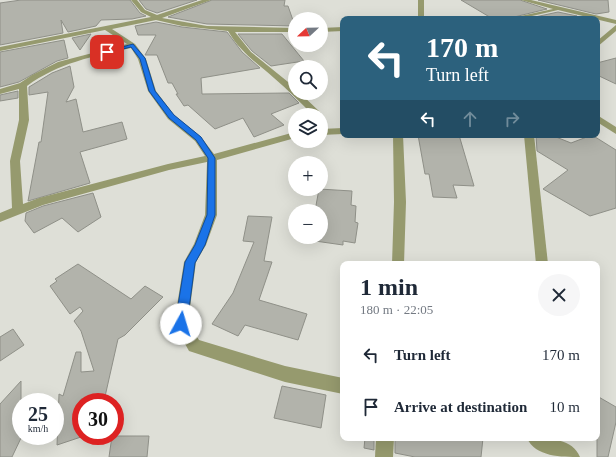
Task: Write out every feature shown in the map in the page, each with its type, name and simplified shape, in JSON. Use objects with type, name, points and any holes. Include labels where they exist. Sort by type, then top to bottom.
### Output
[{"type":"street","points":[[134,0],[154,18],[192,26],[231,30],[288,30]]},
{"type":"street","points":[[0,49],[154,18],[208,0]]},
{"type":"street","points":[[421,0],[421,16]]},
{"type":"street","points":[[524,0],[589,16]]},
{"type":"street","points":[[524,16],[558,9]]},
{"type":"street","points":[[600,18],[616,22]]},
{"type":"street","points":[[600,41],[616,27]]},
{"type":"street","points":[[106,28],[133,45],[142,58],[152,91],[172,117],[198,139],[212,158],[211,215],[200,245],[190,262],[181,324],[194,346],[285,374],[340,385]]},
{"type":"street","points":[[328,30],[340,29]]},
{"type":"street","points":[[231,30],[239,46],[254,60],[272,72],[311,108]]},
{"type":"street","points":[[0,92],[23,85],[30,79],[68,62],[133,45]]},
{"type":"street","points":[[18,211],[15,161],[24,120],[23,85]]},
{"type":"street","points":[[600,120],[616,131]]},
{"type":"street","points":[[328,127],[332,131]]},
{"type":"street","points":[[328,131],[340,131]]},
{"type":"street","points":[[0,218],[39,202],[168,167],[212,158],[288,137]]},
{"type":"street","points":[[398,138],[400,202],[398,261]]},
{"type":"street","points":[[529,138],[542,261]]},
{"type":"street","points":[[384,441],[384,457]]},
{"type":"street","points":[[555,443],[571,457]]},
{"type":"building","points":[[21,0],[130,0],[140,13],[146,16],[132,19],[101,20],[96,26],[68,32],[61,20],[63,33],[0,45],[0,3]]},
{"type":"building","points":[[139,0],[197,0],[157,13],[146,9]]},
{"type":"building","points":[[212,0],[285,0],[284,6],[288,6],[290,12],[288,12],[288,26],[207,24],[168,17]]},
{"type":"building","points":[[461,0],[520,0],[547,9],[518,16],[488,16]]},
{"type":"building","points":[[538,0],[608,0],[609,12],[596,14]]},
{"type":"building","points":[[558,12],[577,16],[540,16]]},
{"type":"building","points":[[156,22],[182,27],[227,32],[242,52],[260,68],[201,78],[202,94],[288,93],[288,100],[296,100],[299,103],[271,114],[284,125],[254,137],[243,118],[215,129],[188,105],[184,106],[176,94],[178,94],[172,83],[168,83],[157,55],[145,55],[156,35],[138,35],[135,26]]},
{"type":"building","points":[[91,34],[80,50],[72,38]]},
{"type":"building","points":[[238,34],[282,34],[288,41],[288,52],[297,52],[303,60],[288,60],[288,63],[271,66],[252,51]]},
{"type":"building","points":[[64,40],[68,58],[57,61],[19,82],[0,87],[0,52]]},
{"type":"building","points":[[616,58],[616,84],[600,76],[600,62]]},
{"type":"building","points":[[70,66],[74,87],[66,102],[76,99],[83,132],[122,122],[127,139],[80,152],[90,183],[28,201],[39,142],[41,142],[48,92],[29,95],[29,87],[52,73]]},
{"type":"building","points":[[18,91],[18,98],[0,101],[0,95]]},
{"type":"building","points":[[419,138],[460,138],[474,186],[453,185],[457,198],[433,197],[429,174],[425,174]]},
{"type":"building","points":[[536,138],[558,138],[571,143],[584,138],[597,138],[616,150],[616,208],[590,216],[543,189],[568,170],[537,151]]},
{"type":"building","points":[[328,190],[352,191],[351,205],[356,206],[355,222],[358,223],[355,243],[343,241],[343,245],[328,243],[328,204],[316,204],[318,196],[328,196]]},
{"type":"building","points":[[93,193],[101,217],[78,232],[62,218],[34,233],[25,221],[26,213],[43,206]]},
{"type":"building","points":[[248,216],[272,217],[264,261],[272,262],[259,300],[307,314],[298,340],[245,325],[238,336],[212,324],[233,293],[254,242],[243,241]]},
{"type":"building","points":[[78,264],[131,299],[145,286],[163,297],[125,335],[118,339],[106,393],[72,393],[72,440],[64,443],[64,393],[76,352],[81,352],[81,372],[94,371],[81,331],[74,321],[83,311],[80,307],[70,314],[50,286],[57,281],[55,279]]},
{"type":"building","points":[[13,329],[24,345],[0,361],[0,337]]},
{"type":"building","points":[[21,381],[21,393],[12,393],[12,445],[18,445],[12,457],[0,457],[0,404]]},
{"type":"building","points":[[282,386],[326,395],[321,428],[274,418]]},
{"type":"building","points":[[600,398],[616,407],[616,422],[608,457],[597,457],[597,441],[600,441]]},
{"type":"building","points":[[124,436],[149,436],[147,457],[109,457],[111,445],[124,445]]},
{"type":"building","points":[[365,441],[374,441],[374,450],[364,448]]},
{"type":"building","points":[[395,441],[483,441],[481,457],[415,457],[395,453]]},
{"type":"route","points":[[107,52],[133,45],[142,58],[152,91],[172,117],[198,139],[212,158],[211,215],[200,245],[190,262],[184,294],[181,324]]}]
